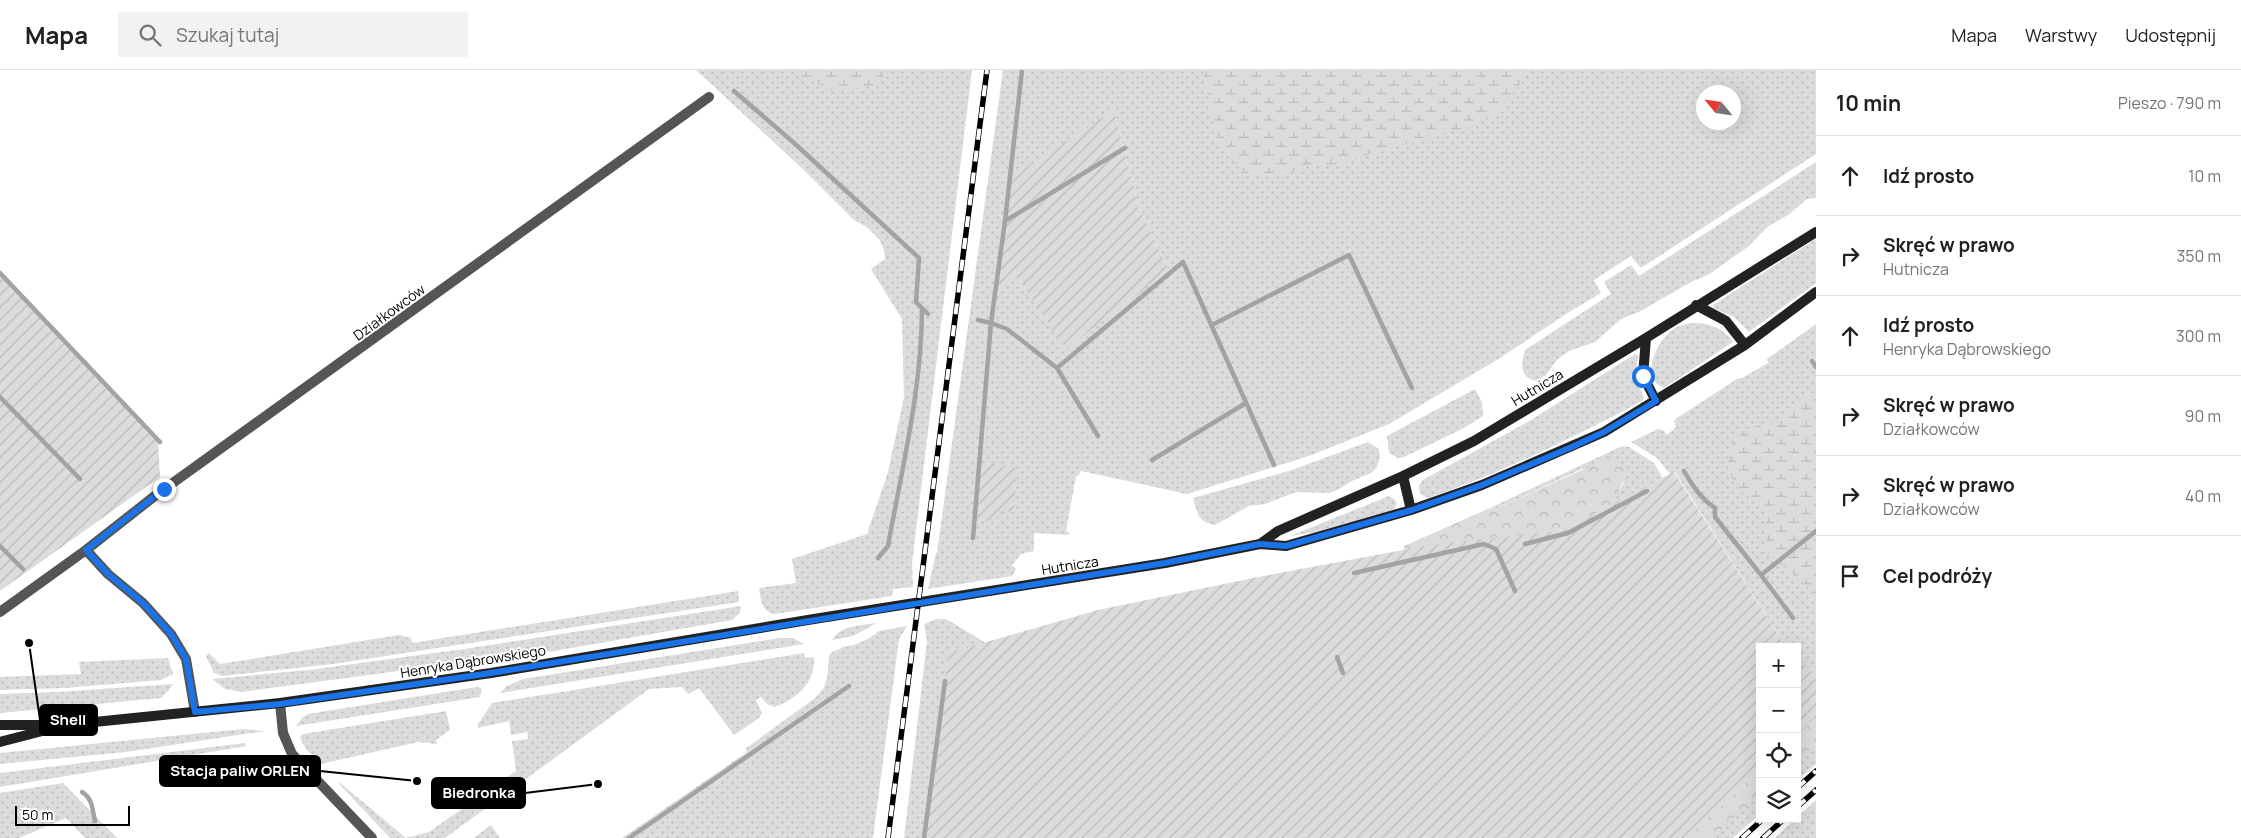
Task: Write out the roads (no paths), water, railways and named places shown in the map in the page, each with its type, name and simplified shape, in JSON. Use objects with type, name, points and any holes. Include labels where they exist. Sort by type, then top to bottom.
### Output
[{"type":"main road","name":"Hutnicza","points":[[1260,544],[1278,532],[1403,476],[1474,441],[1646,338],[1696,305],[1816,232]]},
{"type":"main road","name":"Hutnicza","points":[[883,608],[1165,563],[1260,544],[1286,546],[1412,510],[1482,485],[1604,432],[1745,345],[1816,292]]},
{"type":"main road","points":[[1696,305],[1726,321],[1745,345]]},
{"type":"main road","points":[[1646,338],[1643,376],[1656,401]]},
{"type":"main road","points":[[1403,476],[1412,510]]},
{"type":"main road","name":"Henryka Dąbrowskiego","points":[[0,726],[65,725],[280,704],[491,673],[883,608]]},
{"type":"main road","name":"Henryka Dąbrowskiego","points":[[0,742],[65,725]]},
{"type":"street","name":"Działkowców","points":[[0,612],[86,550],[156,495],[709,97]]},
{"type":"street","points":[[86,550],[108,574],[143,603],[171,634],[186,659],[195,712]]},
{"type":"street","points":[[280,704],[283,733],[292,754],[372,838]]},
{"type":"waterway","points":[[1005,221],[1022,70]]},
{"type":"waterway","points":[[734,91],[793,142],[919,258],[916,302],[928,314]]},
{"type":"waterway","points":[[1098,436],[1057,368],[1007,329],[991,323],[1005,221],[1125,148]]},
{"type":"waterway","points":[[1212,325],[1349,255],[1412,388]]},
{"type":"waterway","points":[[1057,368],[1183,262],[1274,465]]},
{"type":"waterway","points":[[0,273],[160,442]]},
{"type":"waterway","points":[[878,558],[888,546],[910,428],[919,368],[922,308]]},
{"type":"waterway","points":[[973,538],[991,323],[978,320]]},
{"type":"waterway","points":[[1812,361],[1816,367]]},
{"type":"waterway","points":[[0,397],[80,479]]},
{"type":"waterway","points":[[1152,460],[1246,403]]},
{"type":"waterway","points":[[1684,471],[1701,496],[1715,508],[1715,517],[1793,618]]},
{"type":"waterway","points":[[1525,544],[1568,533],[1647,491]]},
{"type":"waterway","points":[[1761,575],[1816,531]]},
{"type":"waterway","points":[[1354,573],[1484,544],[1496,549],[1515,591]]},
{"type":"waterway","points":[[0,546],[23,569]]},
{"type":"waterway","points":[[1337,657],[1343,673]]},
{"type":"waterway","points":[[924,838],[945,681]]},
{"type":"waterway","points":[[629,838],[849,686]]},
{"type":"waterway","points":[[82,792],[90,801],[95,821]]},
{"type":"railway","points":[[888,838],[987,70]]},
{"type":"railway","points":[[1801,784],[1816,771]]},
{"type":"railway","points":[[1801,803],[1816,790]]},
{"type":"railway","points":[[1742,838],[1759,823]]},
{"type":"railway","points":[[1763,838],[1780,823]]},
{"type":"place","name":"Shell","points":[[29,643]]},
{"type":"place","name":"Stacja paliw ORLEN","points":[[417,781]]},
{"type":"place","name":"Biedronka","points":[[598,784]]}]
